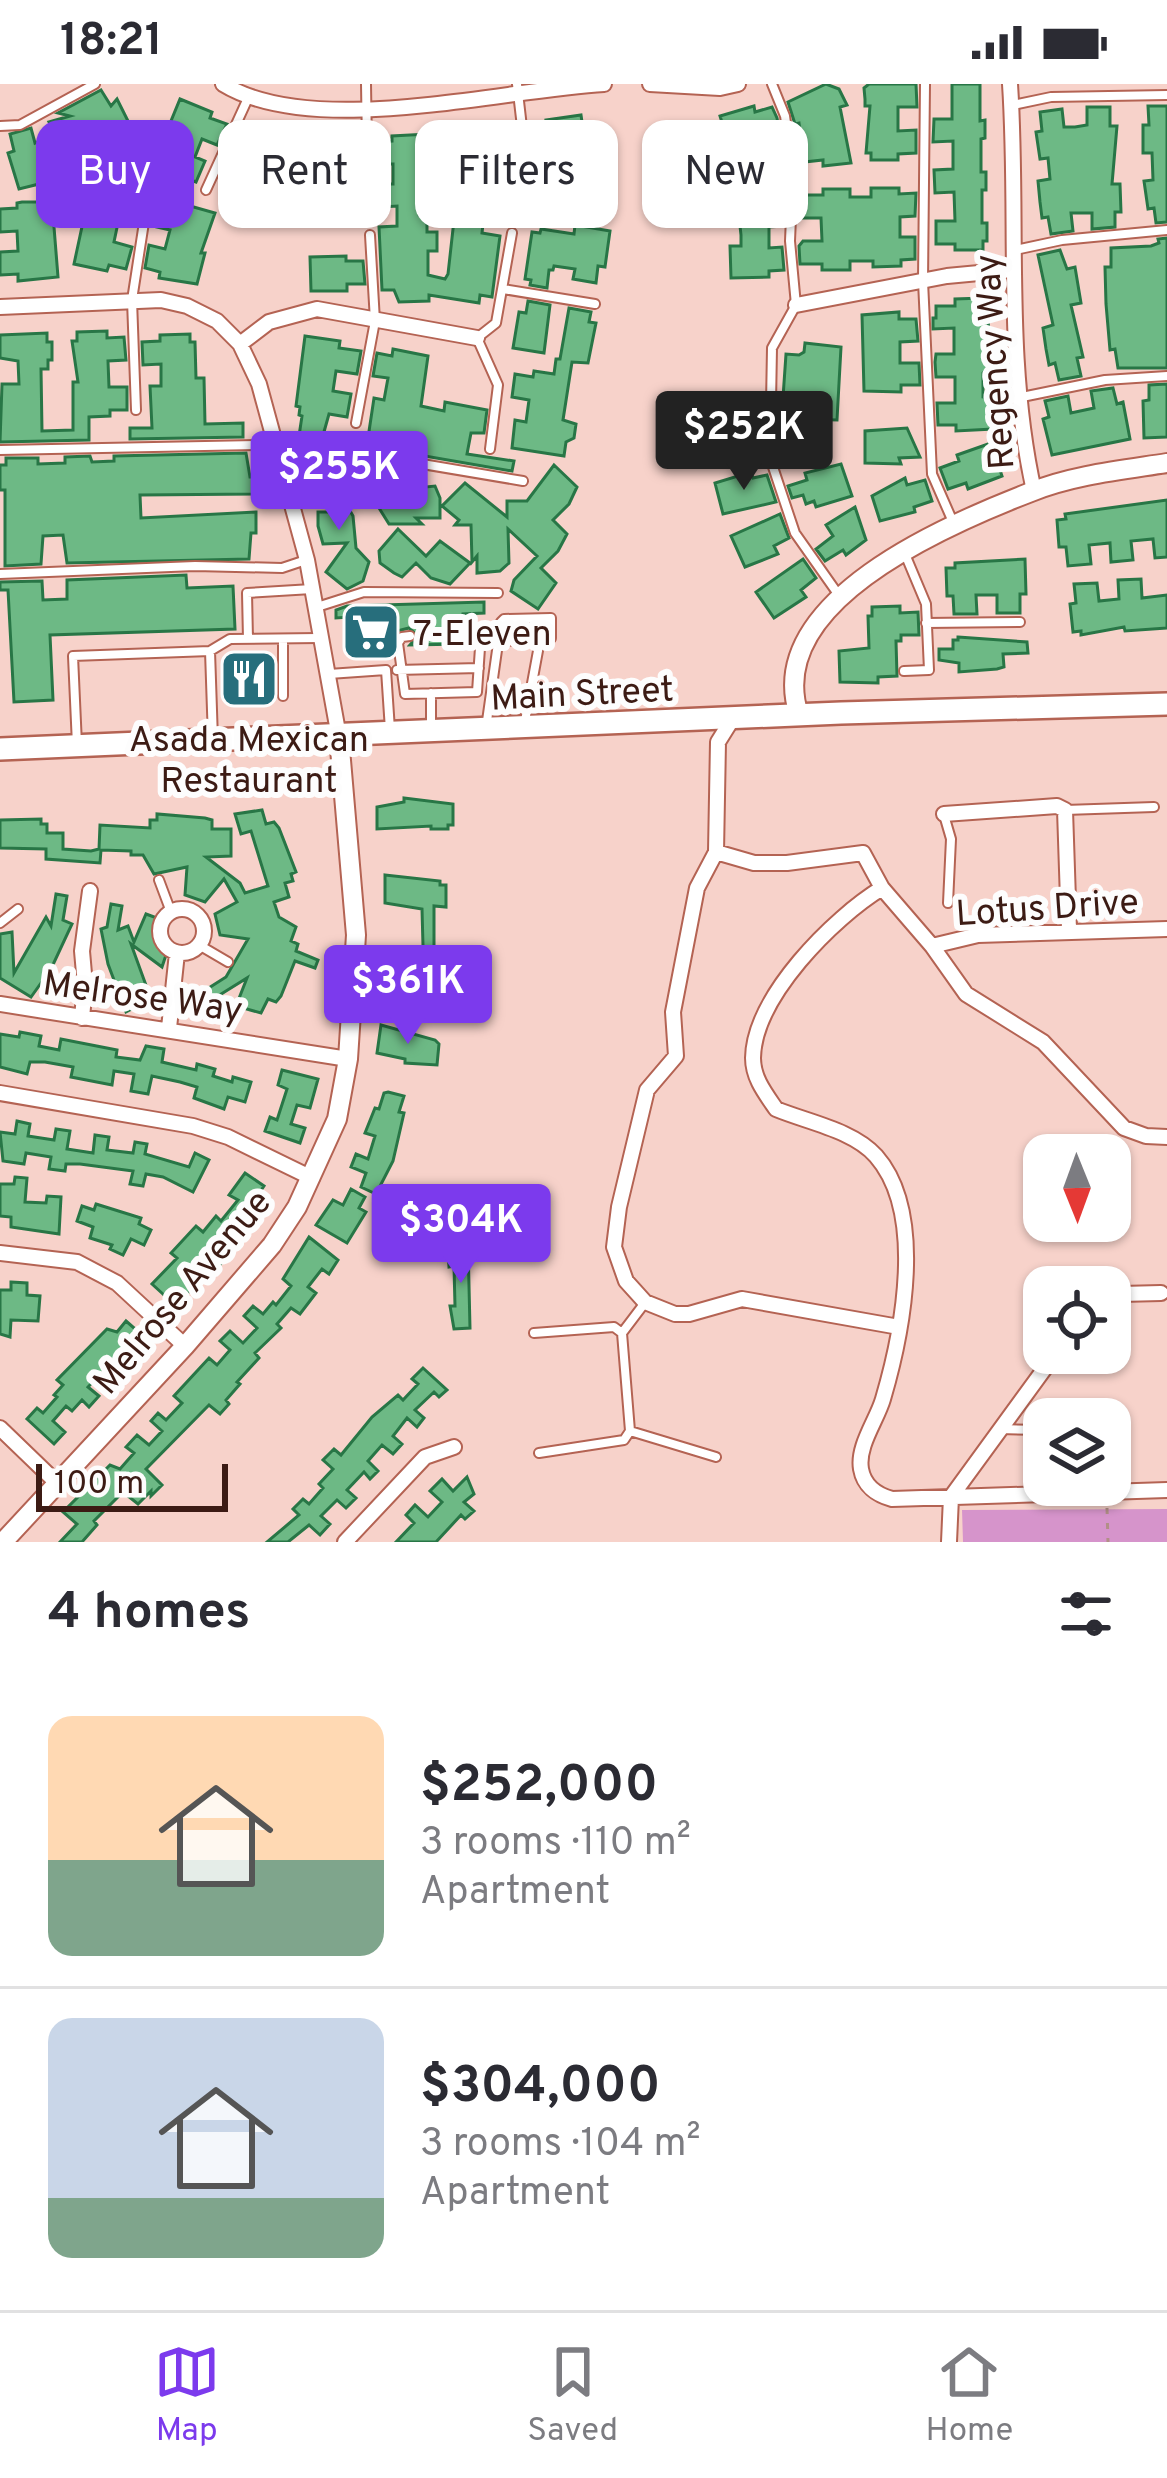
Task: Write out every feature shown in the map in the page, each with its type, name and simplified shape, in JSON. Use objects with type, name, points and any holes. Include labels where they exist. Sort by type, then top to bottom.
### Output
[{"type":"main road","name":"Main Street","points":[[0,749],[1167,704]]},
{"type":"street","points":[[223,84],[292,107],[367,109],[517,88],[604,84]]},
{"type":"street","points":[[650,84],[719,88],[738,84]]},
{"type":"street","name":"Regency Way","points":[[1010,84],[1011,270],[1020,397],[1034,490]]},
{"type":"street","points":[[796,305],[1011,270]]},
{"type":"street","points":[[0,307],[161,300],[217,321],[240,344],[269,322],[299,311],[335,310],[476,338]]},
{"type":"street","name":"Melrose Avenue","points":[[3,1542],[272,1245],[312,1178],[337,1119],[348,1058],[356,935],[339,737],[307,560],[252,362],[240,344]]},
{"type":"street","points":[[799,715],[791,690],[803,644],[839,596],[904,553],[1034,490],[1167,463]]},
{"type":"street","points":[[734,718],[718,742],[716,852],[698,888],[677,991],[673,1012],[676,1056],[647,1090],[614,1230],[621,1274],[645,1302],[661,1311],[689,1314],[742,1298],[899,1327]]},
{"type":"street","points":[[944,814],[1057,806],[1065,810],[1069,930]]},
{"type":"street","points":[[716,852],[754,863],[863,854],[882,888],[966,994],[1043,1042],[1124,1127],[1146,1136],[1167,1137]]},
{"type":"street","points":[[882,888],[818,941],[766,1008],[753,1053],[755,1073],[776,1109],[857,1140],[876,1156],[895,1183],[906,1220],[899,1327],[883,1400],[861,1456],[867,1485],[885,1497],[1023,1495]]},
{"type":"street","points":[[82,1018],[82,952],[90,891]]},
{"type":"street","points":[[184,909],[197,914],[204,932],[200,945],[177,952],[161,938],[161,923],[171,912],[184,909]]},
{"type":"street","name":"Lotus Drive","points":[[932,946],[977,935],[1167,929]]},
{"type":"street","points":[[169,1028],[177,952]]},
{"type":"street","name":"Melrose Way","points":[[0,1004],[348,1058]]},
{"type":"street","points":[[0,1094],[193,1126],[228,1137],[312,1178]]},
{"type":"street","points":[[0,1253],[77,1262],[117,1283],[185,1346]]},
{"type":"street","points":[[1131,1294],[1161,1293]]},
{"type":"street","points":[[949,1542],[951,1497],[1040,1374]]},
{"type":"street","points":[[0,1428],[57,1483]]},
{"type":"street","points":[[345,1542],[425,1457],[454,1447]]},
{"type":"street","points":[[1131,1492],[1167,1490]]},
{"type":"lane","points":[[0,126],[20,125],[94,84]]},
{"type":"lane","points":[[366,84],[367,120]]},
{"type":"lane","points":[[772,84],[785,116],[793,170],[790,241],[796,305],[772,348],[770,458],[795,533],[839,596]]},
{"type":"lane","points":[[925,84],[923,281],[932,473],[956,527]]},
{"type":"lane","points":[[1112,84],[1112,95]]},
{"type":"lane","points":[[517,88],[521,120]]},
{"type":"lane","points":[[1011,105],[1051,97],[1167,95]]},
{"type":"lane","points":[[206,190],[249,96]]},
{"type":"lane","points":[[136,410],[132,300],[144,228]]},
{"type":"lane","points":[[1014,250],[1062,240],[1167,230]]},
{"type":"lane","points":[[490,449],[498,385],[476,338],[496,323],[512,233]]},
{"type":"lane","points":[[356,423],[375,321],[370,235]]},
{"type":"lane","points":[[503,289],[595,304]]},
{"type":"lane","points":[[1020,397],[1106,380],[1167,376]]},
{"type":"lane","points":[[0,449],[275,442],[523,481]]},
{"type":"lane","points":[[904,553],[926,604],[928,670],[904,671]]},
{"type":"lane","points":[[0,574],[195,566],[282,568],[307,560]]},
{"type":"lane","points":[[248,639],[247,593],[312,589]]},
{"type":"lane","points":[[316,607],[364,592],[498,593]]},
{"type":"lane","points":[[485,730],[499,641],[504,619],[551,618],[551,638],[499,641]]},
{"type":"lane","points":[[926,622],[1020,622]]},
{"type":"lane","points":[[410,636],[399,639],[405,694],[477,692],[481,633],[463,634]]},
{"type":"lane","points":[[77,746],[73,656],[210,651],[230,639],[321,638]]},
{"type":"lane","points":[[283,639],[283,696]]},
{"type":"lane","points":[[524,728],[540,640]]},
{"type":"lane","points":[[210,651],[213,742]]},
{"type":"lane","points":[[327,674],[479,668]]},
{"type":"lane","points":[[386,670],[390,734]]},
{"type":"lane","points":[[431,693],[431,733]]},
{"type":"lane","points":[[1065,810],[1154,807]]},
{"type":"lane","points":[[944,814],[951,838],[948,903]]},
{"type":"lane","points":[[159,880],[171,912]]},
{"type":"lane","points":[[0,923],[18,909]]},
{"type":"lane","points":[[200,945],[229,962]]},
{"type":"lane","points":[[539,1453],[624,1440],[630,1431],[622,1333],[645,1302]]},
{"type":"lane","points":[[534,1333],[614,1327],[622,1333]]},
{"type":"lane","points":[[998,1429],[1023,1430]]},
{"type":"lane","points":[[630,1431],[716,1457]]},
{"type":"path","points":[[1106,1506],[1108,1542]]},
{"type":"shaded area","points":[[1167,1509],[1167,1542],[963,1542],[962,1510]]},
{"type":"building","points":[[826,84],[839,89],[847,105],[840,107],[851,163],[823,166],[823,160],[808,162],[808,120],[794,120],[788,102]]},
{"type":"building","points":[[869,84],[916,84],[917,107],[898,107],[898,131],[916,130],[916,153],[898,154],[898,160],[871,160],[871,153],[866,153],[870,106],[865,106],[864,88]]},
{"type":"building","points":[[952,84],[980,84],[980,121],[985,120],[981,172],[986,172],[982,223],[987,223],[983,250],[936,244],[936,221],[955,221],[954,192],[935,193],[934,170],[953,169],[953,141],[933,142],[934,119],[952,119]]},
{"type":"building","points":[[101,90],[111,106],[117,99],[128,120],[56,120],[70,116],[58,113]]},
{"type":"building","points":[[180,99],[212,112],[210,118],[218,121],[217,145],[202,139],[195,157],[205,161],[196,182],[194,181],[194,120],[171,120]]},
{"type":"building","points":[[754,106],[755,112],[772,107],[777,120],[721,120],[720,116]]},
{"type":"building","points":[[1148,106],[1167,106],[1167,222],[1156,223],[1154,208],[1148,209],[1144,181],[1153,180],[1152,153],[1143,153],[1143,125],[1149,125]]},
{"type":"building","points":[[1087,107],[1110,107],[1110,126],[1117,126],[1112,184],[1120,184],[1121,212],[1115,212],[1115,227],[1092,229],[1092,213],[1071,213],[1073,231],[1051,234],[1048,217],[1042,218],[1038,181],[1050,179],[1048,158],[1040,159],[1036,132],[1042,131],[1040,112],[1062,109],[1064,127],[1075,127],[1087,125]]},
{"type":"building","points":[[31,128],[36,185],[19,189],[8,153],[14,151],[10,134]]},
{"type":"building","points":[[415,135],[415,228],[437,232],[437,251],[428,251],[428,275],[445,279],[448,274],[453,228],[483,228],[482,233],[500,236],[492,297],[480,295],[479,303],[429,295],[429,301],[399,302],[394,290],[382,290],[379,228],[397,226],[397,206],[391,206],[392,136]]},
{"type":"building","points":[[871,188],[916,193],[915,216],[900,217],[900,237],[915,237],[915,259],[901,260],[901,266],[873,267],[873,261],[850,261],[850,270],[800,264],[803,241],[822,241],[821,218],[808,218],[808,195],[823,195],[823,189],[850,189],[850,197],[871,197]]},
{"type":"building","points":[[36,202],[36,228],[54,228],[58,277],[18,281],[18,274],[0,275],[0,252],[18,251],[17,231],[0,232],[0,209],[17,208],[17,203]]},
{"type":"building","points":[[194,207],[215,213],[201,253],[205,253],[197,284],[159,278],[160,272],[145,268],[149,245],[165,249],[170,230],[161,228],[194,228]]},
{"type":"building","points":[[82,228],[117,228],[114,242],[132,247],[126,269],[109,265],[107,271],[74,264]]},
{"type":"building","points":[[575,228],[610,231],[605,267],[598,266],[596,283],[573,279],[575,269],[554,266],[547,288],[530,285],[531,280],[525,279],[532,232],[574,234]]},
{"type":"building","points":[[740,228],[769,228],[769,248],[782,247],[784,270],[769,271],[769,277],[731,278],[730,246],[741,246]]},
{"type":"building","points":[[1167,238],[1167,368],[1118,368],[1115,349],[1110,350],[1106,304],[1105,267],[1111,267],[1111,248],[1151,246]]},
{"type":"building","points":[[1060,250],[1067,269],[1075,267],[1081,303],[1071,305],[1083,357],[1077,358],[1081,376],[1059,380],[1046,349],[1043,328],[1053,325],[1038,255]]},
{"type":"building","points":[[346,256],[346,261],[363,261],[365,284],[347,284],[347,291],[311,291],[310,257]]},
{"type":"building","points":[[983,298],[983,307],[988,307],[989,368],[983,373],[983,397],[1009,401],[1010,410],[994,410],[993,429],[956,431],[956,425],[938,425],[937,403],[955,403],[955,377],[936,377],[935,362],[936,354],[954,354],[954,328],[933,329],[933,318],[936,306],[955,306],[955,299]]},
{"type":"building","points":[[528,301],[550,305],[544,353],[513,348],[519,312],[526,313]]},
{"type":"building","points":[[569,308],[591,312],[589,322],[596,323],[588,363],[572,362],[563,420],[576,424],[574,438],[566,442],[564,456],[512,448],[515,420],[526,422],[529,400],[512,397],[515,374],[554,374]]},
{"type":"building","points":[[899,312],[899,319],[916,319],[918,341],[900,342],[900,363],[919,363],[920,385],[901,385],[901,392],[864,391],[862,315]]},
{"type":"building","points":[[107,331],[107,338],[124,337],[126,360],[108,361],[109,387],[127,387],[127,410],[89,417],[89,440],[0,442],[2,384],[19,384],[18,361],[0,358],[0,335],[47,333],[52,360],[48,360],[48,369],[41,369],[42,431],[73,430],[73,382],[78,382],[72,341],[77,341],[77,332]]},
{"type":"building","points":[[190,334],[190,342],[195,342],[196,378],[204,378],[205,424],[243,423],[243,437],[130,439],[130,428],[152,428],[150,386],[161,386],[161,364],[143,365],[142,342],[160,341],[160,335]]},
{"type":"building","points":[[305,336],[340,341],[339,348],[361,351],[357,374],[336,371],[333,391],[351,394],[347,417],[329,414],[322,439],[299,436],[302,416],[296,406]]},
{"type":"building","points":[[805,343],[841,347],[837,420],[800,419],[800,413],[782,412],[786,354],[799,355]]},
{"type":"building","points":[[393,349],[428,356],[421,406],[444,411],[445,402],[487,410],[484,433],[471,433],[467,454],[514,461],[512,471],[344,442],[347,435],[368,438],[374,398],[384,400],[388,378],[373,376],[377,353],[392,356]]},
{"type":"building","points":[[1167,384],[1167,437],[1144,438],[1143,401],[1149,400],[1149,385]]},
{"type":"building","points":[[1113,388],[1117,404],[1123,402],[1130,439],[1052,455],[1043,419],[1049,417],[1045,401],[1068,396],[1071,413],[1094,408],[1091,391]]},
{"type":"building","points":[[907,428],[920,457],[899,458],[901,464],[865,463],[865,431]]},
{"type":"building","points":[[991,443],[1002,476],[968,489],[966,483],[948,489],[940,468],[959,461],[957,455]]},
{"type":"building","points":[[246,453],[255,494],[140,495],[141,518],[256,512],[249,559],[67,563],[63,535],[43,536],[41,564],[5,566],[5,490],[0,490],[0,465],[6,465],[6,458],[38,458],[38,464],[65,463],[65,457],[90,456],[92,462],[114,461],[114,456]]},
{"type":"building","points":[[376,464],[406,489],[435,486],[440,518],[416,518],[422,524],[389,524],[379,508],[340,478],[343,465],[359,482]]},
{"type":"building","points":[[841,464],[852,496],[816,507],[814,501],[806,504],[803,495],[792,498],[788,486],[807,480],[805,473]]},
{"type":"building","points":[[324,465],[353,516],[356,548],[369,562],[363,581],[347,589],[326,572],[347,543],[323,544],[318,526],[318,512],[336,512],[309,485]]},
{"type":"building","points":[[554,465],[577,487],[553,520],[567,534],[541,568],[556,583],[538,609],[511,591],[514,580],[537,556],[508,529],[509,563],[500,571],[477,573],[471,525],[455,525],[459,520],[442,506],[465,483],[507,517],[507,501],[527,501]]},
{"type":"building","points":[[751,472],[753,478],[767,475],[776,502],[723,514],[715,483]]},
{"type":"building","points":[[905,478],[907,485],[925,480],[932,501],[914,507],[915,512],[880,521],[872,496]]},
{"type":"building","points":[[1167,500],[1167,557],[1155,558],[1153,539],[1131,541],[1133,560],[1111,562],[1110,543],[1089,545],[1091,564],[1068,566],[1066,547],[1059,547],[1057,520],[1066,519],[1065,514]]},
{"type":"building","points":[[855,507],[866,540],[846,555],[843,550],[825,561],[816,549],[833,536],[826,525]]},
{"type":"building","points":[[780,514],[789,538],[774,546],[778,554],[745,567],[731,536]]},
{"type":"building","points":[[398,529],[426,556],[440,541],[470,563],[450,584],[431,578],[416,563],[402,577],[380,563],[379,551]]},
{"type":"building","points":[[803,559],[816,578],[801,590],[806,597],[774,618],[756,592]]},
{"type":"building","points":[[1025,559],[1026,594],[1020,594],[1020,613],[997,613],[997,595],[976,595],[977,614],[954,614],[953,596],[947,596],[946,568],[955,568],[955,563]]},
{"type":"building","points":[[186,575],[187,588],[233,586],[235,629],[50,635],[53,700],[14,702],[8,590],[0,590],[0,582],[42,581],[43,600],[67,599],[67,580]]},
{"type":"building","points":[[1141,579],[1142,598],[1167,595],[1167,628],[1073,632],[1074,584],[1097,583],[1099,601],[1119,599],[1118,580]]},
{"type":"building","points":[[484,602],[484,613],[463,614],[463,626],[455,633],[463,644],[410,645],[418,636],[409,628],[397,631],[390,644],[352,646],[350,617],[336,618],[336,610],[347,606]]},
{"type":"building","points":[[900,606],[900,613],[918,612],[919,635],[901,635],[901,641],[896,641],[897,676],[878,677],[878,683],[840,682],[839,651],[869,648],[872,607]]},
{"type":"building","points":[[958,637],[1027,642],[1028,653],[1003,654],[1004,667],[997,669],[959,672],[959,663],[939,660],[939,649],[953,649]]},
{"type":"building","points":[[237,660],[259,660],[260,699],[238,700],[238,686],[226,686],[226,672],[237,672]]},
{"type":"building","points":[[404,798],[453,804],[453,825],[448,829],[377,829],[377,807],[404,802]]},
{"type":"building","points":[[262,810],[266,824],[274,822],[279,828],[296,872],[291,874],[293,881],[285,883],[289,897],[274,902],[279,917],[296,927],[291,941],[298,944],[296,951],[318,960],[315,968],[295,961],[281,996],[276,1002],[268,999],[261,1013],[236,1006],[247,978],[210,1001],[204,991],[226,977],[248,939],[220,935],[215,914],[237,902],[224,879],[205,902],[185,895],[187,867],[154,874],[143,855],[131,855],[131,851],[101,850],[100,863],[46,859],[46,849],[0,848],[0,820],[41,819],[47,833],[63,833],[63,849],[91,851],[99,849],[100,825],[150,828],[157,814],[205,818],[212,820],[212,829],[231,829],[231,856],[206,857],[240,883],[245,893],[268,886],[251,831],[241,834],[235,814]]},
{"type":"building","points":[[385,875],[446,885],[446,907],[434,906],[434,973],[428,976],[383,980],[382,958],[423,946],[422,909],[385,903]]},
{"type":"building","points":[[56,894],[67,896],[63,920],[72,924],[51,969],[31,997],[0,978],[0,934],[12,932],[14,973],[46,917],[51,926]]},
{"type":"building","points":[[111,904],[122,906],[118,930],[128,926],[134,942],[146,914],[157,918],[155,939],[166,955],[162,967],[131,944],[151,999],[126,1012],[101,929],[107,927]]},
{"type":"building","points":[[381,1025],[435,1040],[439,1044],[437,1065],[405,1063],[405,1059],[377,1053]]},
{"type":"building","points":[[20,1032],[41,1036],[39,1046],[59,1050],[61,1039],[117,1050],[116,1057],[140,1060],[146,1046],[164,1049],[162,1062],[196,1070],[197,1064],[215,1069],[213,1076],[251,1082],[245,1102],[228,1097],[224,1109],[194,1098],[197,1087],[152,1076],[148,1094],[131,1091],[134,1074],[114,1071],[112,1085],[71,1077],[73,1067],[45,1062],[30,1062],[27,1074],[0,1067],[0,1034],[19,1037]]},
{"type":"building","points":[[282,1070],[318,1079],[310,1108],[297,1105],[291,1124],[305,1128],[300,1143],[265,1131],[270,1117],[277,1120],[287,1089],[278,1085]]},
{"type":"building","points":[[388,1092],[404,1096],[399,1112],[404,1113],[393,1161],[376,1194],[361,1187],[366,1173],[351,1167],[356,1154],[368,1159],[375,1136],[365,1133]]},
{"type":"building","points":[[17,1121],[30,1124],[28,1136],[54,1140],[56,1129],[70,1131],[67,1149],[93,1153],[95,1135],[109,1137],[107,1150],[133,1153],[135,1142],[147,1144],[145,1154],[189,1167],[195,1153],[209,1160],[193,1192],[146,1174],[143,1186],[130,1184],[133,1171],[80,1164],[66,1164],[65,1171],[49,1169],[51,1157],[26,1153],[24,1164],[3,1161],[0,1132],[15,1134]]},
{"type":"building","points":[[245,1173],[264,1186],[254,1201],[263,1207],[256,1215],[250,1211],[234,1231],[238,1240],[214,1273],[203,1263],[189,1278],[196,1284],[176,1306],[152,1284],[177,1258],[171,1253],[196,1226],[203,1232],[216,1216],[221,1221],[238,1200],[229,1195]]},
{"type":"building","points":[[15,1177],[27,1178],[25,1202],[46,1203],[47,1196],[61,1197],[59,1234],[11,1227],[11,1217],[0,1216],[0,1184],[14,1184]]},
{"type":"building","points":[[351,1189],[365,1197],[359,1208],[366,1212],[347,1243],[316,1225],[333,1200],[343,1205]]},
{"type":"building","points":[[96,1204],[141,1218],[139,1224],[151,1230],[144,1245],[131,1239],[123,1255],[110,1249],[112,1245],[90,1238],[93,1227],[77,1221],[82,1206],[94,1210]]},
{"type":"building","points":[[309,1237],[338,1260],[329,1274],[322,1269],[308,1287],[316,1293],[300,1314],[291,1308],[277,1324],[281,1328],[255,1353],[259,1358],[237,1382],[240,1384],[226,1400],[229,1404],[220,1414],[209,1405],[146,1469],[162,1485],[151,1496],[151,1491],[138,1504],[123,1492],[94,1521],[97,1525],[82,1542],[60,1542],[77,1524],[63,1512],[110,1465],[120,1469],[134,1453],[126,1447],[137,1435],[149,1445],[162,1431],[151,1421],[158,1413],[166,1420],[182,1403],[174,1396],[209,1358],[217,1365],[230,1350],[220,1341],[230,1331],[243,1343],[257,1328],[244,1316],[253,1306],[263,1314],[273,1302],[276,1305],[291,1286],[283,1279]]},
{"type":"building","points":[[468,1243],[470,1328],[454,1329],[450,1306],[455,1306],[454,1266],[449,1267],[448,1252],[452,1244]]},
{"type":"building","points":[[11,1282],[27,1283],[27,1295],[40,1296],[38,1321],[11,1320],[10,1337],[0,1334],[0,1290],[11,1290]]},
{"type":"building","points":[[126,1321],[149,1341],[139,1351],[130,1343],[113,1361],[121,1368],[113,1376],[103,1371],[88,1387],[99,1396],[89,1407],[82,1400],[72,1411],[66,1406],[53,1421],[65,1432],[54,1444],[27,1419],[37,1408],[43,1413],[63,1385],[57,1380],[107,1329],[117,1332]]},
{"type":"building","points":[[423,1368],[447,1390],[439,1397],[434,1392],[415,1410],[424,1418],[417,1427],[407,1418],[393,1436],[402,1444],[393,1454],[382,1445],[368,1461],[378,1471],[370,1479],[364,1472],[347,1490],[356,1498],[346,1508],[337,1500],[321,1516],[330,1524],[320,1535],[309,1525],[288,1542],[267,1542],[299,1515],[293,1509],[303,1499],[309,1504],[323,1488],[319,1484],[333,1469],[323,1460],[334,1449],[341,1455],[372,1417],[398,1395],[403,1400],[418,1384],[412,1379]]},
{"type":"building","points":[[467,1477],[474,1494],[464,1502],[474,1511],[465,1519],[461,1515],[436,1542],[396,1542],[414,1523],[406,1515],[415,1505],[428,1517],[442,1502],[430,1491],[442,1479],[453,1491]]},
{"type":"place","name":"7-Eleven","points":[[371,632]]},
{"type":"place","name":"Asada Mexican Restaurant","points":[[249,679]]}]
